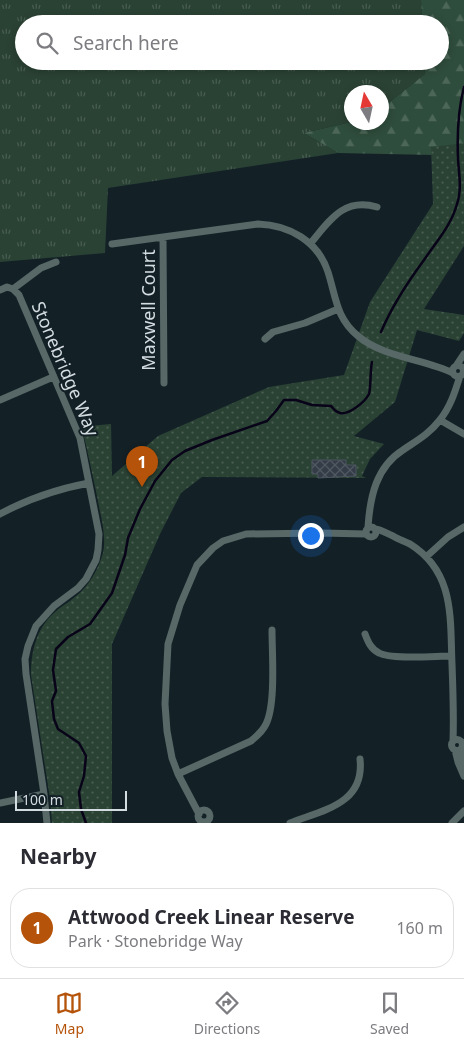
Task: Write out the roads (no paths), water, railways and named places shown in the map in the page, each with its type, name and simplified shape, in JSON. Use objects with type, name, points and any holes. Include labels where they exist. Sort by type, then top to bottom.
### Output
[{"type":"street","points":[[310,244],[346,207],[360,204],[377,207]]},
{"type":"street","points":[[112,244],[244,226],[272,225],[296,234],[310,244],[323,261],[327,270],[338,309],[349,328],[366,342],[388,351],[457,370]]},
{"type":"street","name":"Maxwell Court","points":[[164,237],[164,383]]},
{"type":"street","points":[[0,290],[7,287],[13,289],[41,268],[56,262]]},
{"type":"street","name":"Stonebridge Way","points":[[13,289],[19,295],[80,438],[99,534],[96,560],[86,579],[78,588],[54,606],[36,626],[25,659],[44,794],[46,823]]},
{"type":"street","points":[[265,339],[273,332],[305,323],[338,309]]},
{"type":"street","points":[[371,530],[372,506],[377,479],[387,463],[430,431],[440,420],[454,394],[457,370],[464,354]]},
{"type":"street","points":[[457,370],[464,359]]},
{"type":"street","points":[[0,400],[53,377]]},
{"type":"street","points":[[440,420],[464,434]]},
{"type":"street","points":[[0,514],[55,490],[89,483]]},
{"type":"street","points":[[426,557],[448,537],[464,527]]},
{"type":"street","points":[[215,823],[204,818],[178,774],[172,758],[167,731],[168,644],[180,605],[197,565],[213,548],[223,541],[246,534],[345,533],[381,530],[410,544],[426,557],[436,568],[447,592],[450,614],[454,724],[464,764]]},
{"type":"street","points":[[178,774],[251,741],[266,724],[271,706],[272,630]]},
{"type":"street","points":[[365,634],[369,644],[375,650],[387,656],[452,656]]},
{"type":"street","points":[[460,745],[458,762],[464,776]]},
{"type":"street","points":[[290,823],[336,806],[349,795],[359,780],[361,773],[360,759]]},
{"type":"street","points":[[0,803],[44,794]]},
{"type":"street","points":[[452,823],[464,811]]},
{"type":"street","points":[[192,823],[204,818]]},
{"type":"waterway","points":[[381,332],[400,295],[443,234],[459,199],[458,132],[460,105],[464,87]]},
{"type":"waterway","points":[[86,823],[81,809],[79,792],[84,776],[86,756],[79,743],[58,729],[54,719],[52,701],[56,691],[53,670],[56,649],[68,637],[90,624],[112,593],[125,555],[128,538],[140,509],[155,481],[172,460],[185,451],[267,421],[284,400],[296,400],[312,405],[331,406],[340,413],[352,410],[369,394],[372,362]]},
{"type":"place","name":"Attwood Creek Linear Reserve","points":[[142,487]]}]
